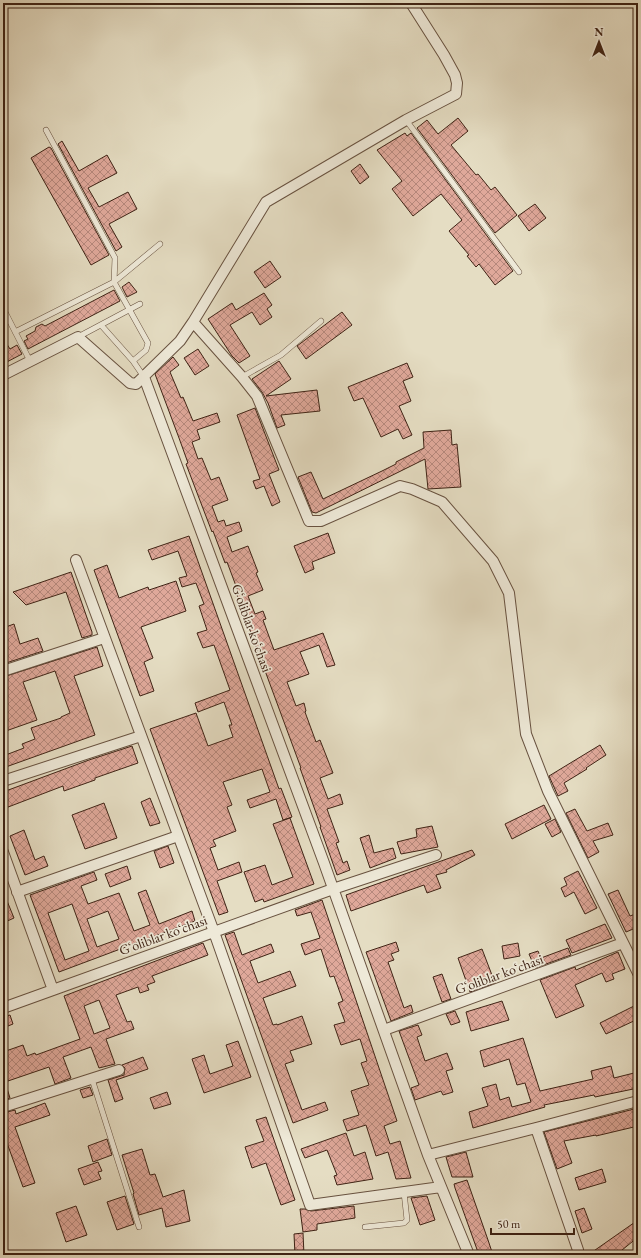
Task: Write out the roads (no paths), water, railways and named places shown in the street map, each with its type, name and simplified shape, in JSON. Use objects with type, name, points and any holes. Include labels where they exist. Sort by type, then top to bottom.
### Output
[{"type":"street","points":[[3,375],[78,337],[130,383],[136,384],[180,341],[266,202],[406,120],[456,94],[458,88],[455,75],[411,3]]},
{"type":"street","points":[[192,322],[242,377],[257,396],[309,521],[321,521],[400,486],[412,489],[442,502],[493,562],[509,593],[526,734],[548,792],[638,972]]},
{"type":"street","name":"Gʻoliblar koʻchasi","points":[[144,377],[333,889],[428,1155],[469,1255]]},
{"type":"street","points":[[76,560],[214,932],[310,1206],[441,1187]]},
{"type":"street","points":[[3,671],[104,638]]},
{"type":"street","points":[[3,781],[141,736]]},
{"type":"street","points":[[18,892],[178,836]]},
{"type":"street","points":[[3,852],[53,990]]},
{"type":"street","name":"Gʻoliblar koʻchasi","points":[[3,1008],[333,889],[436,855]]},
{"type":"street","name":"Gʻoliblar koʻchasi","points":[[384,1030],[623,943]]},
{"type":"street","points":[[3,1107],[119,1070]]},
{"type":"street","points":[[428,1155],[638,1101]]},
{"type":"street","points":[[536,1128],[578,1250]]},
{"type":"lane","points":[[406,120],[519,272]]},
{"type":"lane","points":[[46,130],[115,258],[114,282],[148,343],[146,350],[133,361]]},
{"type":"lane","points":[[15,332],[114,282],[160,244]]},
{"type":"lane","points":[[78,337],[140,304]]},
{"type":"lane","points":[[3,308],[30,361]]},
{"type":"lane","points":[[242,377],[281,355],[321,321]]},
{"type":"lane","points":[[101,325],[133,361],[144,377]]},
{"type":"lane","points":[[92,1079],[140,1227]]},
{"type":"lane","points":[[365,1227],[404,1223],[407,1220],[404,1192]]}]
